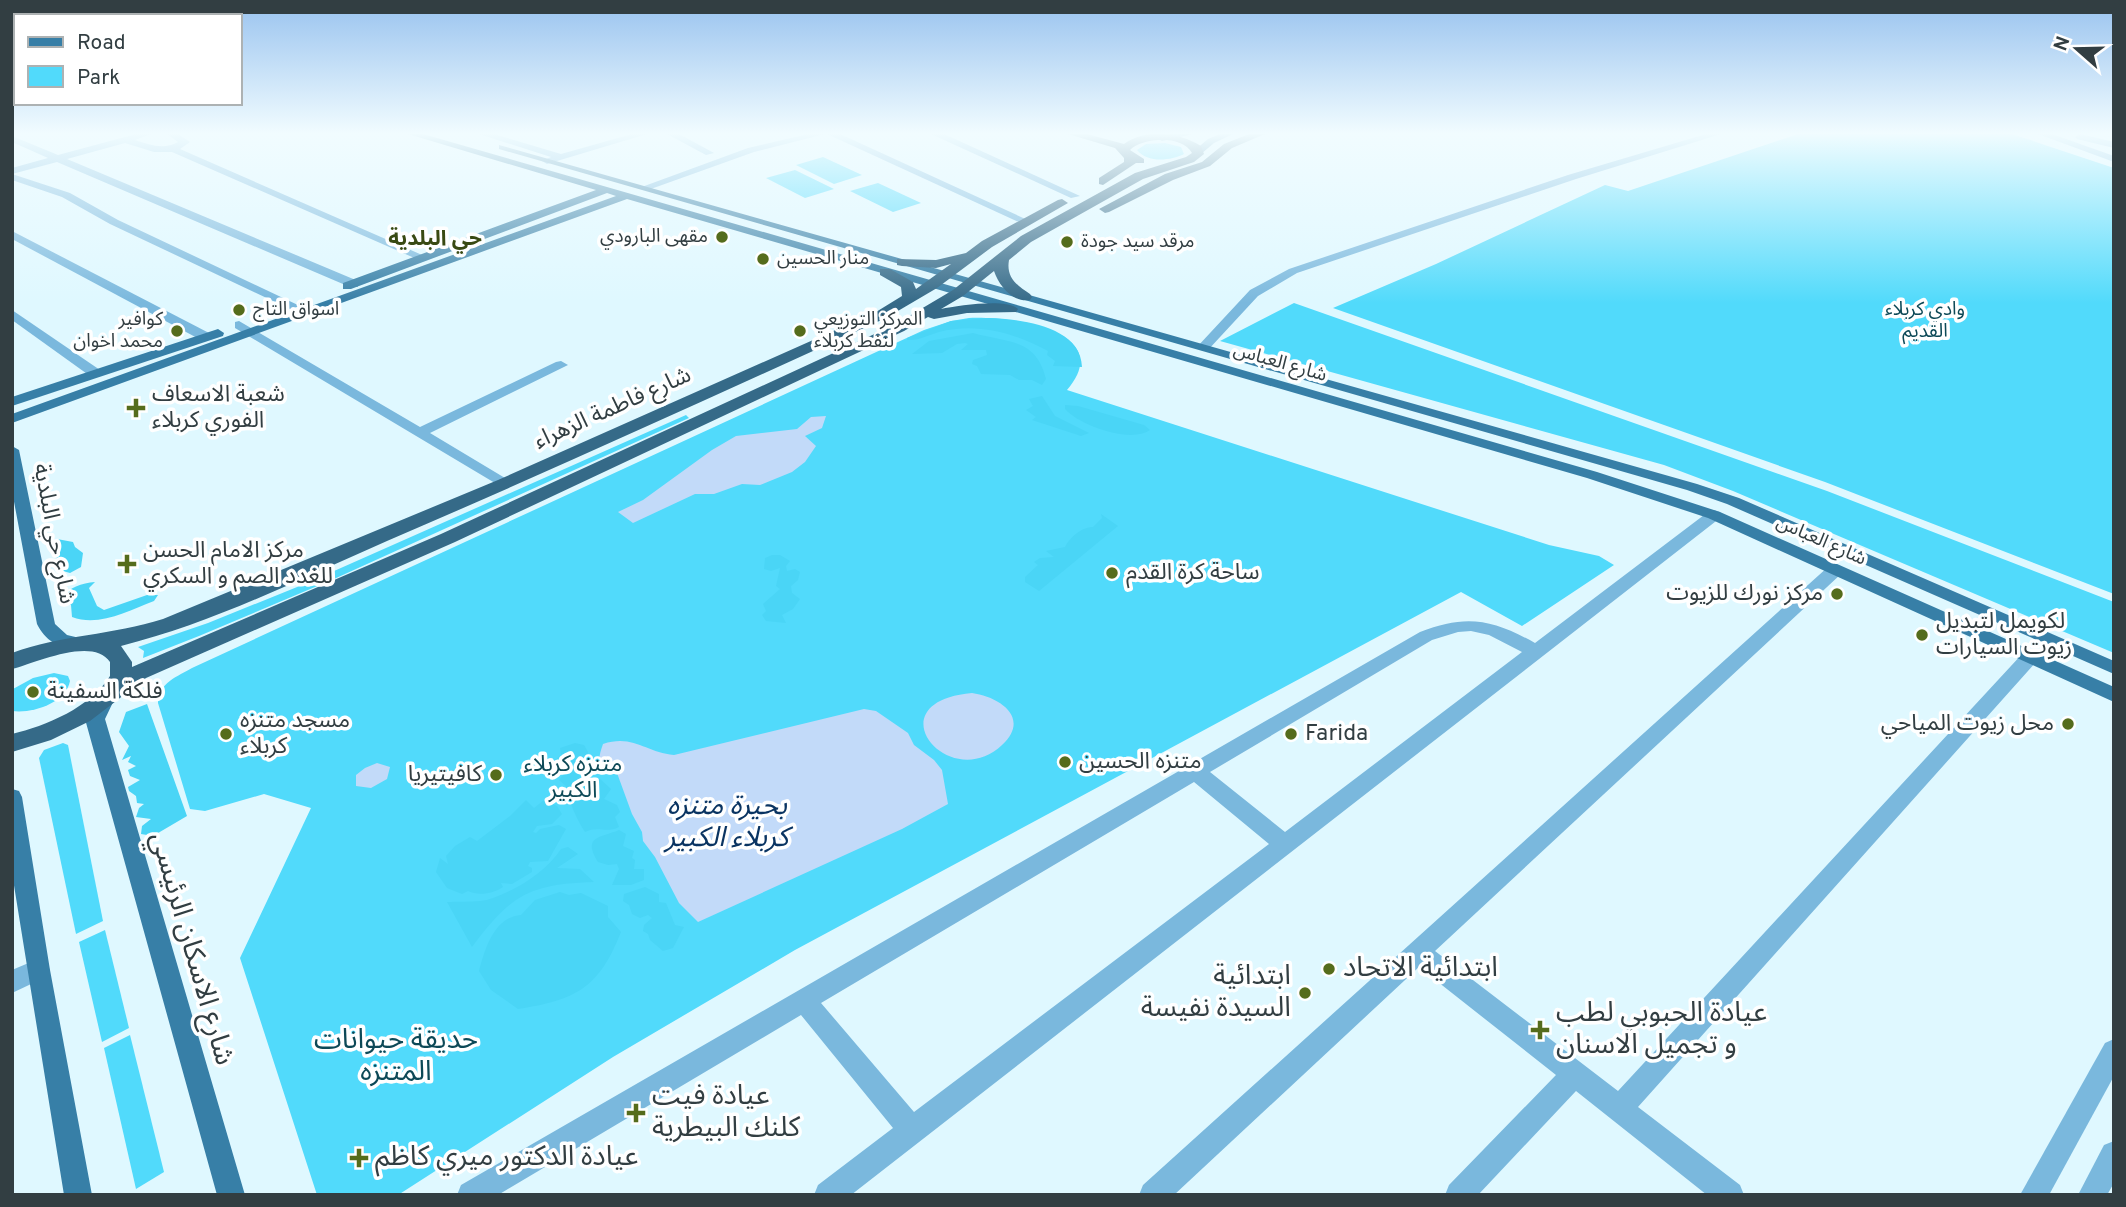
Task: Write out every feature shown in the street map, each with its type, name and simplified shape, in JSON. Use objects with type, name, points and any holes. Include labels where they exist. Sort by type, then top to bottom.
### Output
[{"type":"highway","name":"شارع فاطمة الزهراء","points":[[82,644],[123,638],[180,621],[505,484],[706,394],[905,302],[973,254],[1086,190]]},
{"type":"highway","name":"شارع فاطمة الزهراء","points":[[110,692],[138,673],[424,549],[899,328],[965,288],[1003,256],[1114,190]]},
{"type":"highway","points":[[1041,232],[1101,210],[1142,190]]},
{"type":"highway","points":[[902,262],[945,263],[973,254]]},
{"type":"highway","points":[[1003,256],[1000,267],[1004,279],[1025,298]]},
{"type":"highway","points":[[885,272],[908,285],[909,296],[905,302]]},
{"type":"highway","points":[[899,328],[925,317],[956,310],[1011,309]]},
{"type":"highway","points":[[706,394],[707,404],[728,409]]},
{"type":"highway","points":[[675,408],[696,413],[697,424]]},
{"type":"highway","points":[[12,662],[44,650],[82,644],[116,653],[122,663],[120,677],[110,692],[94,707],[48,733],[12,743]]},
{"type":"main road","points":[[12,402],[294,306],[605,190]]},
{"type":"main road","points":[[12,419],[252,333],[625,190]]},
{"type":"main road","name":"شارع العباس","points":[[627,190],[885,272],[939,280],[965,288],[1011,309],[1592,475],[1714,515],[2114,695]]},
{"type":"main road","name":"شارع العباس","points":[[652,190],[902,262],[939,280]]},
{"type":"main road","points":[[939,280],[965,288]]},
{"type":"main road","name":"شارع العباس","points":[[965,288],[1025,298],[1703,490],[2114,668]]},
{"type":"main road","name":"شارع حي البلدية","points":[[12,450],[17,501],[48,632],[63,641],[82,644]]},
{"type":"main road","name":"شارع الاسكان الرئيسي","points":[[110,692],[98,709],[95,719],[231,1195]]},
{"type":"main road","points":[[12,797],[38,970],[78,1195]]},
{"type":"street","points":[[52,190],[294,306]]},
{"type":"street","points":[[131,190],[354,284]]},
{"type":"street","points":[[271,190],[423,258]]},
{"type":"street","points":[[957,190],[1027,222]]},
{"type":"street","points":[[1062,190],[1075,196]]},
{"type":"street","points":[[1203,347],[1254,293],[1293,271],[1532,190]]},
{"type":"street","points":[[12,234],[206,337]]},
{"type":"street","points":[[12,314],[94,373]]},
{"type":"street","points":[[239,325],[505,484]]},
{"type":"street","points":[[418,433],[561,365]]},
{"type":"street","points":[[828,1195],[1714,515]]},
{"type":"street","points":[[1153,1195],[1835,570]]},
{"type":"street","points":[[471,1195],[1194,771],[1440,631],[1471,624],[1492,628],[1536,652]]},
{"type":"street","points":[[1619,1109],[2030,657]]},
{"type":"street","points":[[1194,771],[1285,844]]},
{"type":"street","points":[[1418,952],[1730,1195]]},
{"type":"street","points":[[12,982],[38,970]]},
{"type":"street","points":[[803,999],[912,1130]]},
{"type":"street","points":[[2034,1195],[2114,1051]]},
{"type":"street","points":[[1460,1195],[1575,1074]]},
{"type":"street","points":[[2092,1195],[2114,1155]]},
{"type":"green space","points":[[790,190],[830,190],[805,198]]},
{"type":"green space","points":[[894,190],[921,203],[893,212],[850,191]]},
{"type":"green space","name":"وادي كربلاء القديم","points":[[1594,190],[2114,190],[2114,594],[1825,482],[1333,308],[1436,264]]},
{"type":"green space","points":[[1294,303],[1827,491],[2114,602],[2114,653],[1733,491],[1664,465],[1220,341]]},
{"type":"green space","name":"متنزه كربلاء الكبير","points":[[969,318],[1031,324],[1069,340],[1079,353],[1079,370],[1067,390],[1549,545],[1599,556],[1614,565],[1522,626],[1461,592],[795,950],[613,1057],[398,1195],[317,1195],[240,958],[311,808],[264,794],[205,811],[190,809],[158,703],[161,691],[169,681],[192,668],[924,330]]},
{"type":"green space","points":[[989,318],[1032,323],[1060,334],[1071,342],[1079,353],[1082,367],[1053,366],[1055,361],[1047,355],[1048,351],[1009,334],[995,331],[953,329],[907,340],[951,321]]},
{"type":"green space","points":[[973,333],[1009,341],[1028,349],[1041,366],[1046,379],[1042,385],[1010,375],[981,374],[977,366],[972,364],[973,360],[987,355],[986,350],[961,350],[968,344],[965,343],[957,344],[942,353],[912,354],[929,341]]},
{"type":"green space","points":[[1042,396],[1055,416],[1089,433],[1081,436],[1032,420],[1036,417],[1026,410],[1033,406],[1029,399]]},
{"type":"green space","points":[[1065,405],[1078,406],[1144,425],[1150,430],[1130,435],[1105,431],[1081,421],[1065,409]]},
{"type":"green space","points":[[686,415],[689,418],[334,579],[143,658],[144,651],[138,647],[208,623],[307,583]]},
{"type":"green space","points":[[1101,514],[1118,526],[1039,591],[1025,582],[1025,577],[1038,565],[1034,562],[1040,558],[1054,557],[1046,551],[1065,547],[1077,533],[1093,527],[1102,518]]},
{"type":"green space","points":[[57,539],[73,542],[83,553],[81,567],[70,573],[56,569],[54,562],[59,554],[52,551],[50,545]]},
{"type":"green space","points":[[780,555],[790,561],[786,566],[787,571],[795,569],[800,572],[798,580],[791,586],[792,593],[800,599],[793,609],[782,615],[786,623],[766,621],[762,615],[766,611],[763,604],[780,589],[776,586],[780,568],[771,571],[764,569],[765,558]]},
{"type":"green space","points":[[95,582],[89,588],[97,606],[104,610],[147,595],[158,595],[154,601],[113,617],[82,620],[72,617],[71,605],[63,599],[65,595],[76,586]]},
{"type":"green space","name":"فلكة السفينة","points":[[54,673],[68,676],[70,681],[62,695],[38,709],[12,711],[13,689],[33,678]]},
{"type":"green space","points":[[147,704],[187,816],[153,836],[141,834],[142,826],[151,819],[136,817],[139,808],[144,804],[137,803],[136,796],[128,787],[140,780],[130,776],[128,770],[136,766],[128,762],[131,756],[122,760],[129,746],[119,732],[126,712]]},
{"type":"green space","points":[[63,743],[68,745],[103,921],[76,934],[39,758],[44,750]]},
{"type":"green space","points":[[575,743],[584,745],[588,752],[585,763],[560,764],[554,761],[561,755],[560,748]]},
{"type":"green space","points":[[583,767],[589,772],[587,777],[600,779],[611,789],[604,799],[617,805],[620,812],[615,817],[619,827],[585,832],[582,827],[566,786],[559,780],[567,770]]},
{"type":"green space","points":[[526,800],[534,808],[544,800],[557,806],[562,814],[552,824],[537,826],[533,832],[559,825],[566,829],[548,861],[530,862],[528,866],[532,868],[532,872],[512,884],[501,883],[503,887],[490,893],[468,891],[462,894],[447,888],[436,872],[440,858],[448,864],[446,856],[455,846],[470,837],[477,841]]},
{"type":"green space","points":[[619,830],[626,834],[623,846],[634,851],[634,869],[644,869],[644,880],[631,885],[612,885],[619,869],[617,864],[598,862],[592,847],[595,839]]},
{"type":"green space","points":[[568,847],[578,854],[557,868],[580,869],[594,882],[553,886],[523,896],[498,915],[472,947],[447,902],[485,900],[510,891],[539,873],[561,849]]},
{"type":"green space","points":[[645,887],[659,894],[659,902],[666,903],[675,925],[684,927],[673,948],[663,951],[650,940],[648,934],[643,931],[644,925],[652,918],[648,915],[640,918],[632,914],[629,905],[623,901],[624,894]]},
{"type":"green space","points":[[560,892],[569,895],[581,893],[608,906],[608,917],[621,932],[604,966],[583,988],[555,1001],[518,1009],[491,990],[479,971],[484,953],[497,928],[504,922],[521,915],[535,900]]},
{"type":"green space","points":[[105,930],[129,1028],[102,1042],[79,942]]},
{"type":"green space","points":[[130,1035],[164,1172],[136,1189],[104,1048]]},
{"type":"water","points":[[826,416],[822,428],[805,436],[816,446],[805,462],[792,472],[760,485],[742,484],[714,494],[695,494],[633,523],[618,512],[643,500],[736,436],[797,429],[811,417]]},
{"type":"water","points":[[972,693],[1001,704],[1013,718],[1013,726],[1002,745],[981,757],[961,759],[943,753],[930,741],[924,727],[927,712],[942,700]]},
{"type":"water","name":"بحيرة متنزه كربلاء الكبير","points":[[864,709],[876,711],[908,733],[914,745],[934,760],[942,770],[948,804],[902,829],[698,922],[679,903],[655,857],[643,841],[642,832],[632,814],[617,773],[601,763],[603,744],[623,741],[674,755]]},
{"type":"water","points":[[377,763],[390,767],[387,779],[371,788],[356,786],[356,775]]},
{"type":"place","name":"مقهى البارودي","points":[[722,237]]},
{"type":"place","name":"مرقد سيد جودة","points":[[1067,242]]},
{"type":"place","name":"منار الحسين","points":[[763,259]]},
{"type":"place","name":"اسواق التاج","points":[[239,310]]},
{"type":"place","name":"كوافير محمد اخوان","points":[[177,331]]},
{"type":"place","name":"المركز التوزيعي لنفط كربلاء","points":[[800,331]]},
{"type":"place","name":"شعبة الاسعاف الفوري كربلاء","points":[[136,408]]},
{"type":"place","name":"مركز الامام الحسن للغدد الصم و السكري","points":[[127,564]]},
{"type":"place","name":"ساحة كرة القدم","points":[[1112,573]]},
{"type":"place","name":"مركز نورك للزيوت","points":[[1837,594]]},
{"type":"place","name":"لكويمل لتبديل زيوت السيارات","points":[[1922,635]]},
{"type":"place","name":"فلكة السفينة","points":[[33,692]]},
{"type":"place","name":"محل زيوت المياحي","points":[[2068,724]]},
{"type":"place","name":"مسجد متنزه كربلاء","points":[[226,734]]},
{"type":"place","name":"Farida","points":[[1291,734]]},
{"type":"place","name":"متنزه الحسين","points":[[1065,762]]},
{"type":"place","name":"كافيتيريا","points":[[496,775]]},
{"type":"place","name":"ابتدائية الاتحاد","points":[[1329,969]]},
{"type":"place","name":"ابتدائية السيدة نفيسة","points":[[1305,993]]},
{"type":"place","name":"عيادة الحبوبي لطب و تجميل الاسنان","points":[[1540,1030]]},
{"type":"place","name":"عيادة فيت كلنك البيطرية","points":[[636,1113]]},
{"type":"place","name":"عيادة الدكتور ميري كاظم","points":[[359,1158]]},
{"type":"district","name":"حي البلدية","points":[[435,239]]},
{"type":"park label","name":"حديقة حيوانات المتنزه","points":[[396,1057]]}]
